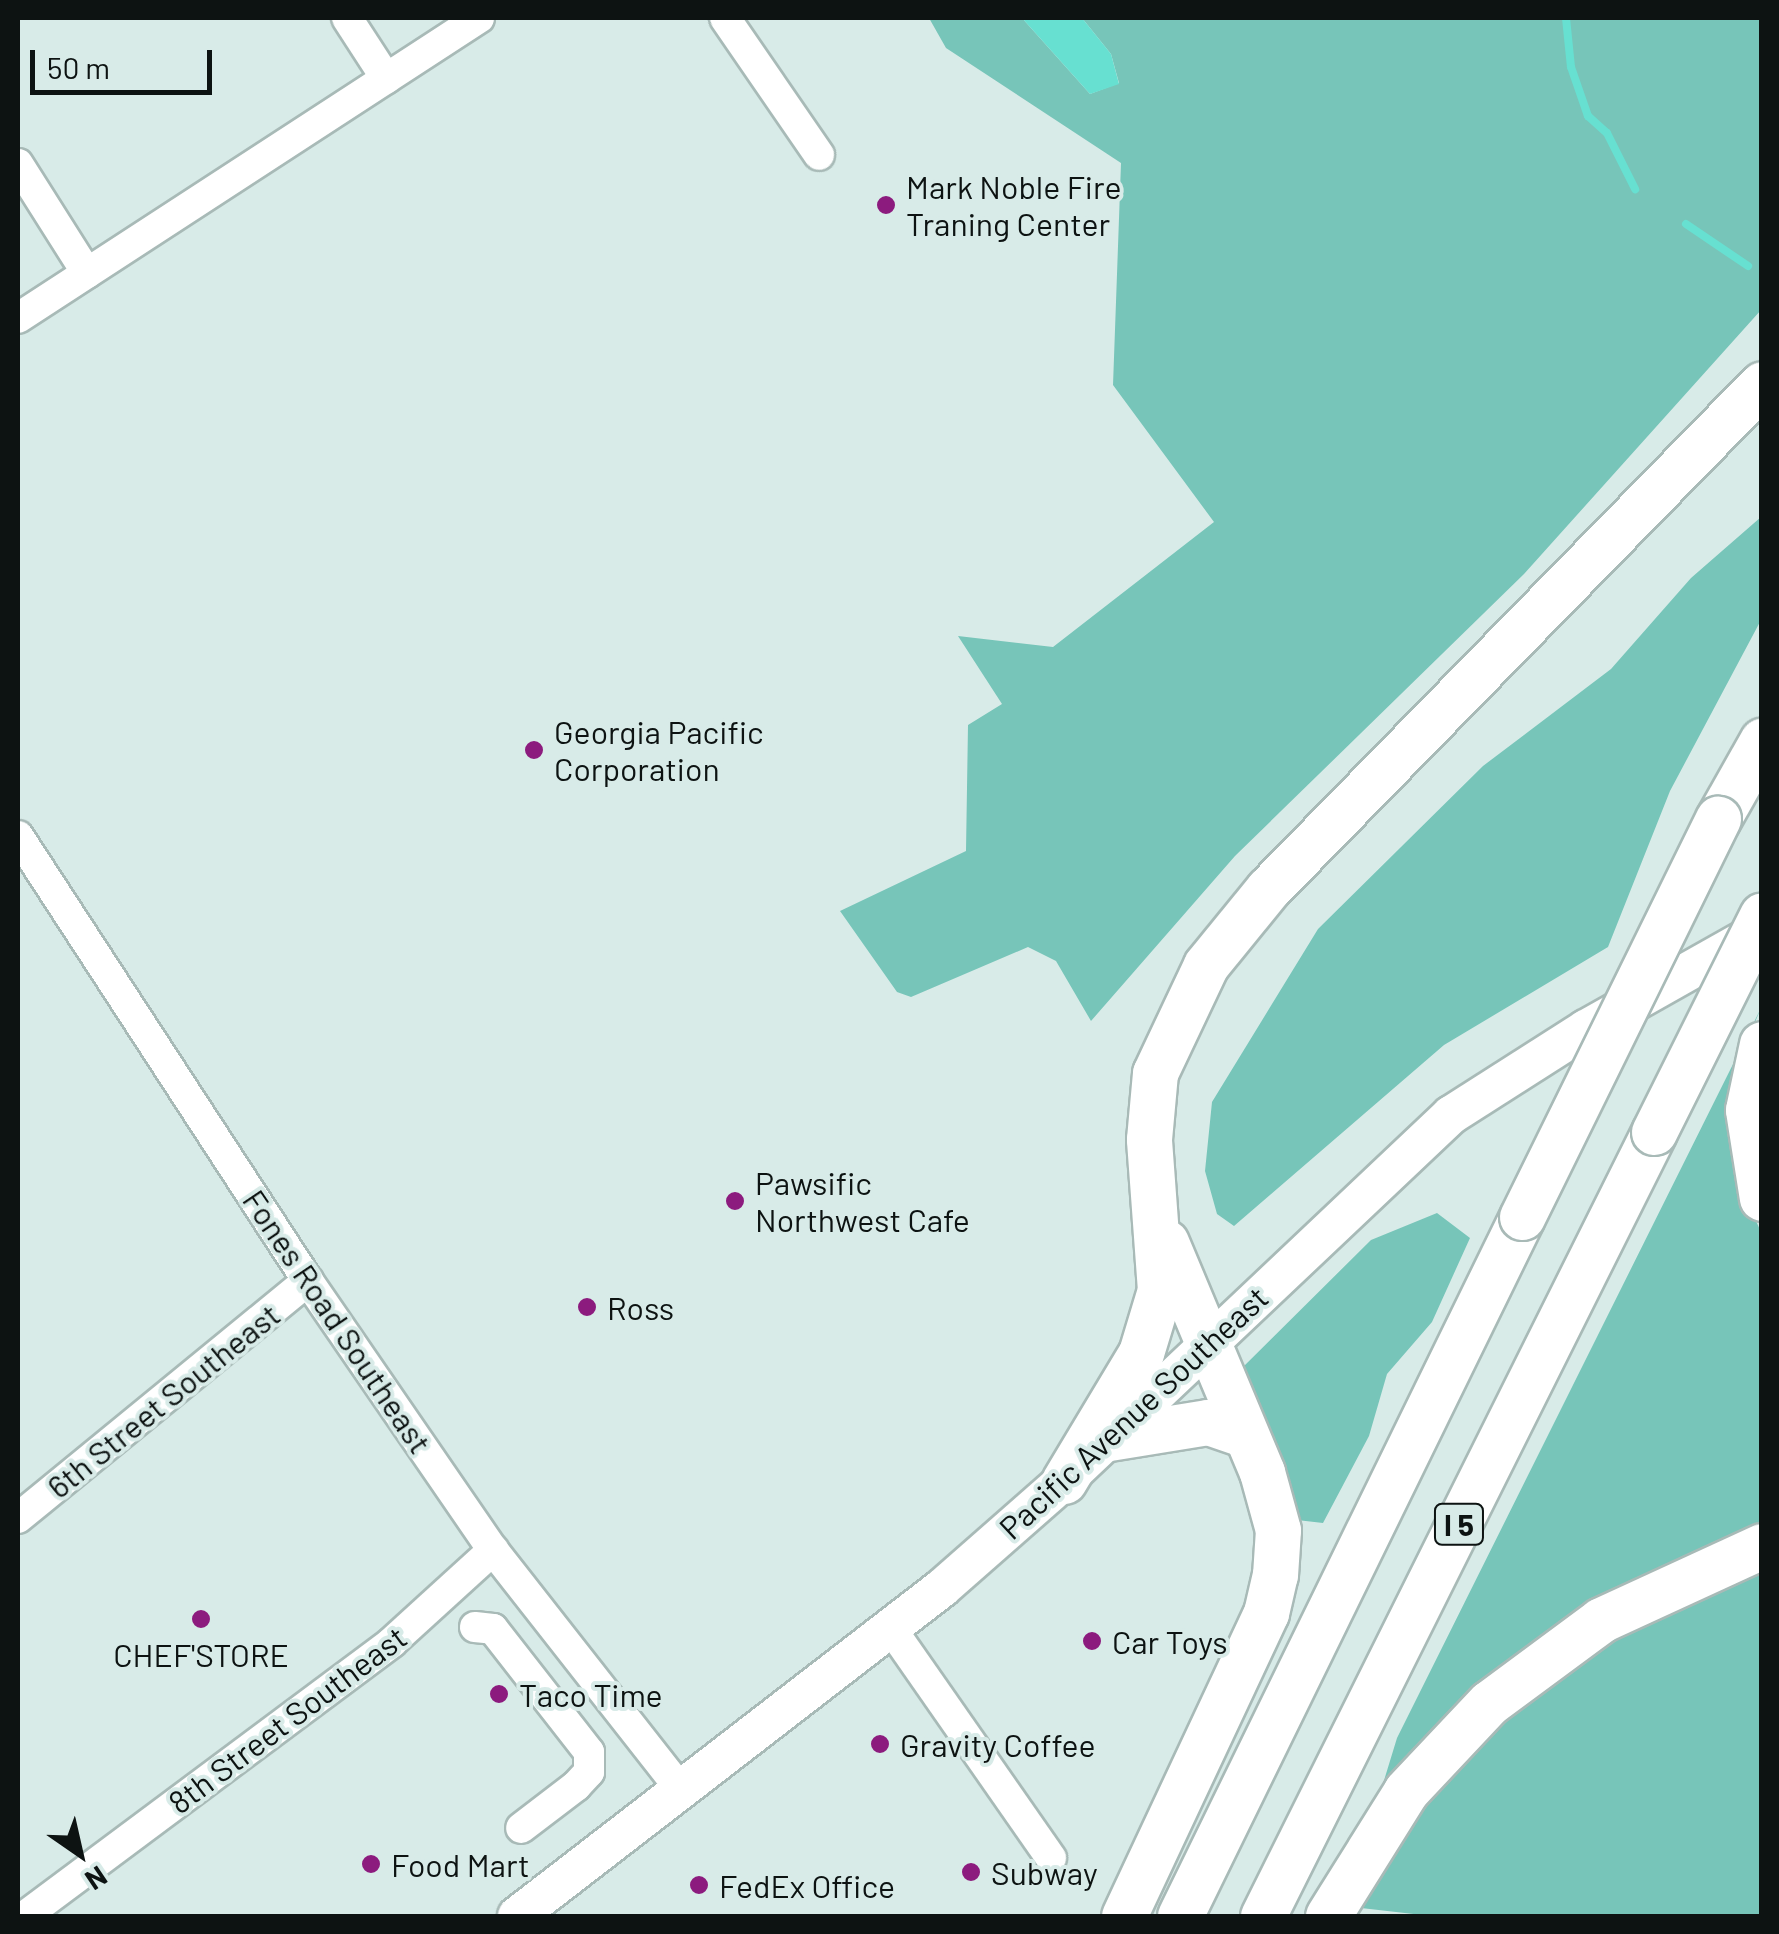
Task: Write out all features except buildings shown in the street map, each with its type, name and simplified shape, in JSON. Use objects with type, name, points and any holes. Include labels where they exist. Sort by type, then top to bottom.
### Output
[{"type":"highway","points":[[1064,1481],[1141,1353],[1160,1290],[1149,1139],[1155,1074],[1206,965],[1268,889],[1762,384]]},
{"type":"highway","name":"I 5","points":[[1180,1916],[1718,819],[1762,741]]},
{"type":"highway","name":"I 5","points":[[1264,1916],[1762,915]]},
{"type":"highway","points":[[1757,1062],[1749,1142],[1762,1198]]},
{"type":"highway","points":[[1124,1916],[1266,1613],[1278,1530],[1246,1435],[1156,1212]]},
{"type":"highway","points":[[1109,1438],[1208,1422],[1246,1435]]},
{"type":"highway","points":[[1328,1916],[1406,1790],[1489,1703],[1601,1620],[1762,1546]]},
{"type":"main road","name":"Pacific Avenue Southeast","points":[[517,1916],[892,1630],[1064,1481],[1451,1115],[1750,939]]},
{"type":"street","points":[[347,18],[386,78]]},
{"type":"street","points":[[18,318],[479,18]]},
{"type":"street","points":[[725,18],[819,155]]},
{"type":"street","points":[[18,164],[87,274]]},
{"type":"street","name":"Fones Road Southeast","points":[[18,836],[308,1281],[493,1550],[680,1790]]},
{"type":"street","name":"6th Street Southeast","points":[[18,1518],[308,1281]]},
{"type":"street","name":"8th Street Southeast","points":[[25,1916],[392,1642],[493,1550]]},
{"type":"street","points":[[475,1627],[494,1631],[589,1752],[589,1772],[521,1828]]},
{"type":"street","points":[[892,1630],[1051,1858]]},
{"type":"shaded area","points":[[929,18],[1022,18],[1090,94],[1119,83],[1111,54],[1082,18],[1761,18],[1761,310],[1524,574],[1235,856],[1091,1021],[1056,961],[1028,947],[911,997],[897,992],[840,911],[966,851],[968,725],[1002,704],[958,636],[1053,647],[1214,522],[1113,385],[1121,163],[946,48]]},
{"type":"shaded area","points":[[1022,18],[1082,18],[1111,54],[1119,84],[1090,94]]},
{"type":"shaded area","points":[[1761,517],[1761,620],[1670,791],[1608,947],[1444,1045],[1234,1226],[1217,1214],[1205,1171],[1212,1102],[1318,929],[1483,766],[1611,669],[1691,578]]},
{"type":"shaded area","points":[[1761,1008],[1750,1034],[1752,1212],[1761,1232],[1761,1532],[1382,1787],[1397,1738]]},
{"type":"shaded area","points":[[1437,1213],[1470,1238],[1432,1322],[1387,1374],[1369,1436],[1323,1523],[1297,1520],[1266,1420],[1239,1371],[1371,1240]]},
{"type":"shaded area","points":[[1761,1568],[1761,1916],[1431,1916],[1361,1908],[1394,1828],[1510,1715],[1612,1639]]},
{"type":"waterway","points":[[1566,18],[1571,67],[1588,116],[1607,133],[1635,189]]},
{"type":"waterway","points":[[1686,224],[1748,266]]},
{"type":"place","name":"Mark Noble Fire Traning Center","points":[[886,205]]},
{"type":"place","name":"Georgia Pacific Corporation","points":[[534,750]]},
{"type":"place","name":"Pawsific Northwest Cafe","points":[[735,1201]]},
{"type":"place","name":"Ross","points":[[587,1307]]},
{"type":"place","name":"CHEF'STORE","points":[[201,1619]]},
{"type":"place","name":"Car Toys","points":[[1092,1641]]},
{"type":"place","name":"Taco Time","points":[[499,1694]]},
{"type":"place","name":"Gravity Coffee","points":[[880,1744]]},
{"type":"place","name":"Food Mart","points":[[371,1864]]},
{"type":"place","name":"Subway","points":[[971,1872]]},
{"type":"place","name":"FedEx Office","points":[[699,1885]]}]
